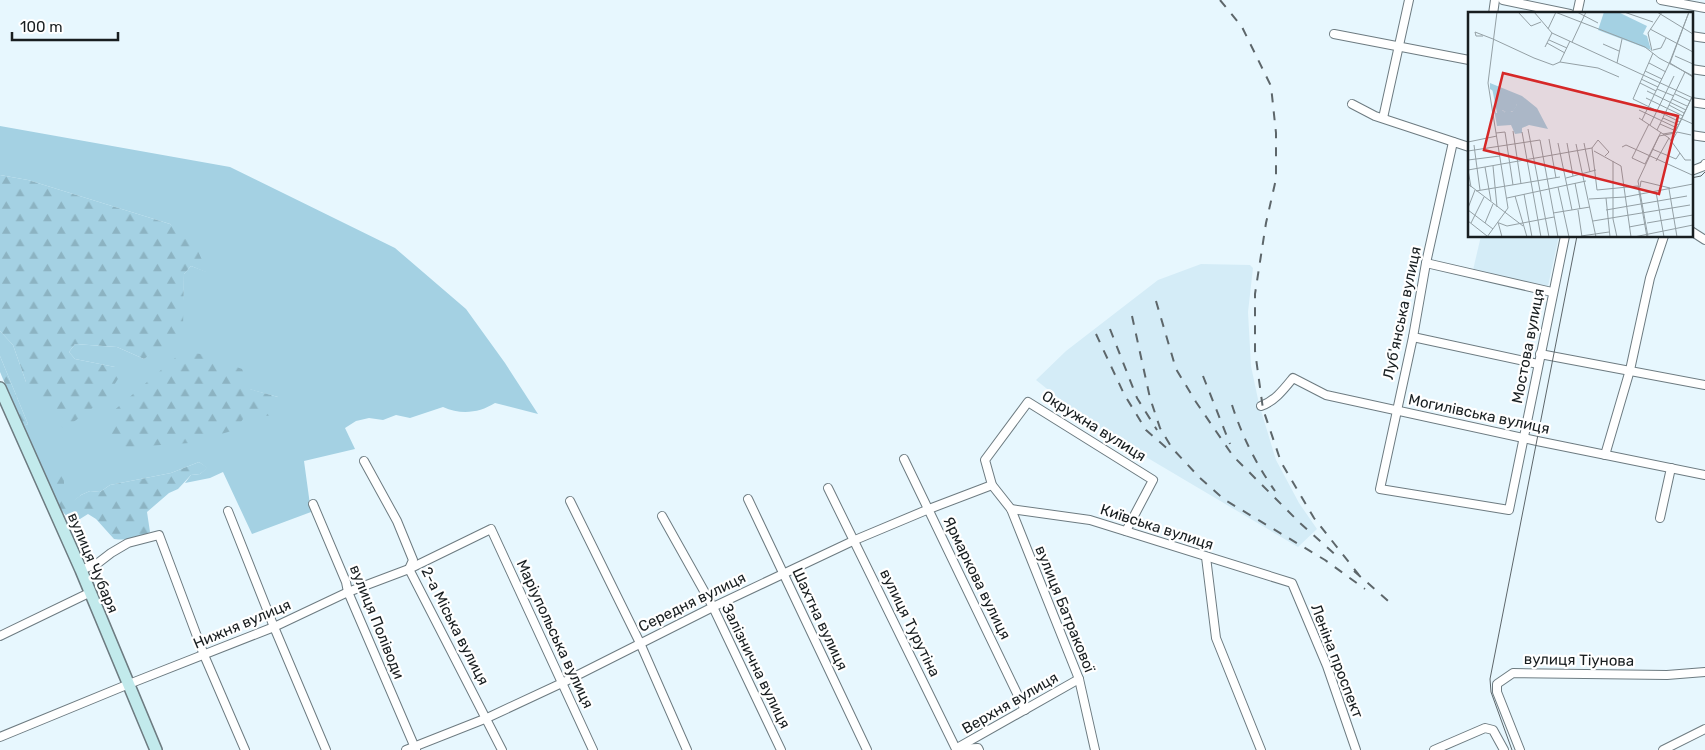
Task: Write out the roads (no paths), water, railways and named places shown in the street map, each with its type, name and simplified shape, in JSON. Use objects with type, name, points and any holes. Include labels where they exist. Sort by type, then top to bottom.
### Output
[{"type":"street","points":[[1383,118],[1409,0]]},
{"type":"street","points":[[1503,0],[1560,12]]},
{"type":"street","points":[[1661,0],[1705,8]]},
{"type":"street","points":[[1334,34],[1468,60]]},
{"type":"street","points":[[1692,36],[1705,38]]},
{"type":"street","points":[[1692,69],[1705,71]]},
{"type":"street","points":[[1692,102],[1705,104]]},
{"type":"street","points":[[1352,104],[1383,118],[1468,147]]},
{"type":"street","points":[[1692,134],[1705,137]]},
{"type":"street","name":"Луб'янська вулиця","points":[[1380,489],[1426,263],[1453,142]]},
{"type":"street","points":[[1692,171],[1705,164]]},
{"type":"street","points":[[1692,232],[1705,240]]},
{"type":"street","name":"Мостова вулиця","points":[[1380,489],[1509,510],[1565,238]]},
{"type":"street","points":[[1605,455],[1630,370],[1650,278],[1663,238]]},
{"type":"street","points":[[1426,263],[1552,292]]},
{"type":"street","points":[[1412,338],[1538,364]]},
{"type":"street","points":[[1540,354],[1705,385]]},
{"type":"street","name":"Могилівська вулиця","points":[[1261,406],[1282,392],[1293,378],[1326,395],[1705,475]]},
{"type":"street","name":"вулиця Чубаря","points":[[0,388],[81,570],[156,750]]},
{"type":"street","name":"Окружна вулиця","points":[[992,485],[985,460],[1028,402],[1153,480],[1126,532]]},
{"type":"street","name":"Ярмаркова вулиця","points":[[904,459],[1025,710]]},
{"type":"street","name":"2-а Міська вулиця","points":[[364,461],[397,521],[413,560],[409,569],[502,750]]},
{"type":"street","points":[[1660,518],[1671,468]]},
{"type":"street","name":"Середня вулиця","points":[[406,750],[487,718],[562,683],[713,607],[855,540],[992,485]]},
{"type":"street","name":"вулиця Батракової","points":[[992,485],[1011,508],[1079,679],[1095,750]]},
{"type":"street","name":"вулиця Турутіна","points":[[828,488],[855,540],[955,750]]},
{"type":"street","name":"Шахтна вулиця","points":[[748,499],[867,750]]},
{"type":"street","points":[[570,501],[640,643],[687,750]]},
{"type":"street","name":"вулиця Поліводи","points":[[313,504],[346,582],[348,592],[415,748]]},
{"type":"street","name":"Київська вулиця","points":[[1011,508],[1090,520],[1292,583]]},
{"type":"street","points":[[228,511],[326,750]]},
{"type":"street","name":"Залізнична вулиця","points":[[662,516],[713,607],[782,750]]},
{"type":"street","name":"Нижня вулиця","points":[[0,737],[274,627],[348,592],[409,569],[492,529]]},
{"type":"street","name":"Маріупольська вулиця","points":[[492,529],[592,750]]},
{"type":"street","points":[[81,570],[98,563],[128,544],[159,535],[204,655],[245,750]]},
{"type":"street","points":[[1206,557],[1216,638],[1261,750]]},
{"type":"street","name":"Леніна проспект","points":[[1292,583],[1327,666],[1356,750]]},
{"type":"street","points":[[0,636],[89,593]]},
{"type":"street","name":"вулиця Тіунова","points":[[1520,750],[1497,692],[1497,684],[1513,673],[1667,675],[1705,672]]},
{"type":"street","name":"Верхня вулиця","points":[[955,750],[1079,679]]},
{"type":"street","points":[[1434,750],[1485,728],[1492,730],[1498,737],[1504,750]]},
{"type":"street","points":[[1669,749],[1705,729]]},
{"type":"street","points":[[955,750],[978,748],[978,750]]},
{"type":"tram line","points":[[1692,178],[1701,176],[1705,172]]},
{"type":"tram line","points":[[1512,750],[1491,692],[1490,679],[1577,238]]},
{"type":"railway","points":[[1220,0],[1242,27],[1271,86],[1276,133],[1276,179],[1266,223],[1255,294],[1255,351],[1263,409],[1281,462],[1314,518],[1359,575]]},
{"type":"railway","points":[[1156,301],[1176,369],[1233,456],[1300,523],[1339,558]]},
{"type":"railway","points":[[1132,316],[1150,398],[1160,428],[1172,448],[1200,478],[1225,500],[1325,560],[1365,589]]},
{"type":"railway","points":[[1110,329],[1137,398],[1157,430]]},
{"type":"railway","points":[[1096,334],[1124,394],[1146,430],[1170,451]]},
{"type":"railway","points":[[1203,376],[1230,444]]},
{"type":"railway","points":[[1232,405],[1250,450],[1275,491]]},
{"type":"railway","points":[[1354,571],[1394,606]]}]
